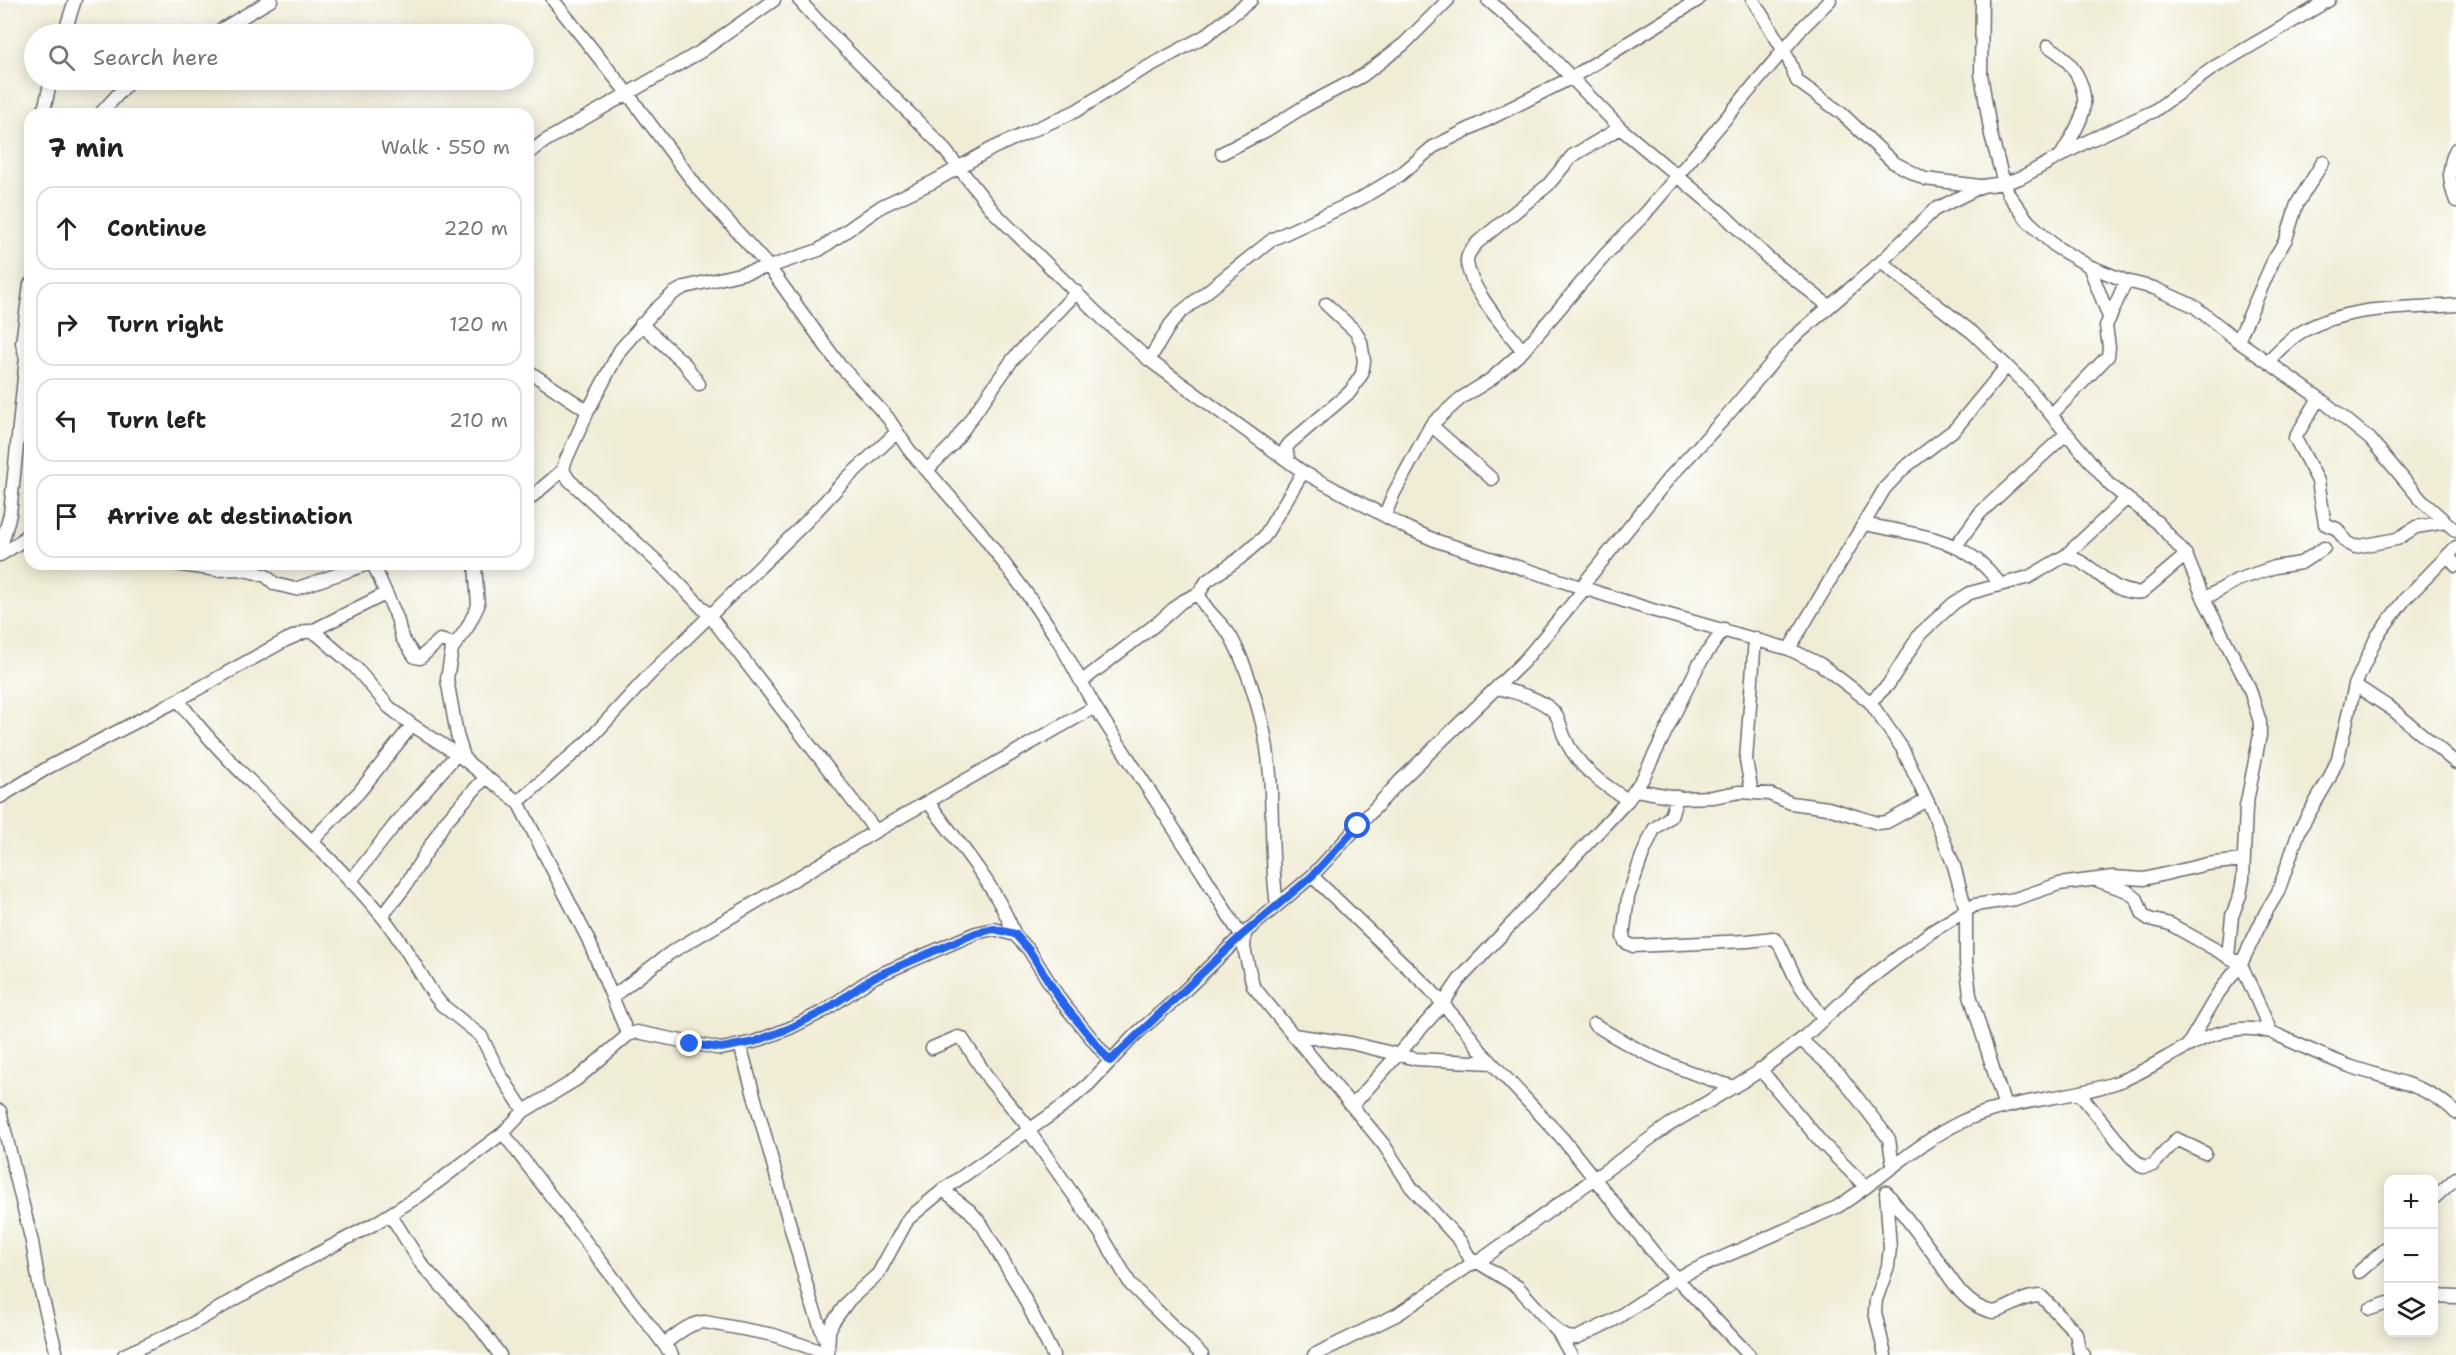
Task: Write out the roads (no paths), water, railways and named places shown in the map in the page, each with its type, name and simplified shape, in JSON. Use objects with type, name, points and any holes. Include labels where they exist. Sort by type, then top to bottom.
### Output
[{"type":"street","points":[[67,24],[75,0]]},
{"type":"street","points":[[230,24],[271,0]]},
{"type":"street","points":[[553,0],[628,94],[697,187],[769,267],[838,363],[888,418],[896,433],[979,530],[1027,594],[1060,643],[1095,707],[1243,934],[1253,986],[1384,1145],[1411,1187],[1460,1241],[1475,1262],[1518,1287],[1557,1331],[1569,1354]]},
{"type":"street","points":[[534,149],[700,52],[774,0]]},
{"type":"street","points":[[800,0],[817,20],[932,135],[994,212],[1149,360],[1303,472],[1407,528],[1437,541],[1652,610],[1789,649],[1820,664],[1870,702],[1902,748],[1927,800],[1954,866],[1966,910],[1966,961],[1970,995],[1977,1025],[2005,1107]]},
{"type":"street","points":[[534,495],[563,470],[588,411],[620,350],[641,324],[674,293],[686,287],[769,267],[819,250],[882,206],[993,148],[1076,111],[1133,75],[1205,36],[1251,0]]},
{"type":"street","points":[[1222,153],[1267,130],[1362,75],[1404,44],[1448,0]]},
{"type":"street","points":[[1488,0],[1537,42],[1620,128],[1724,215],[1768,258],[1829,306]]},
{"type":"street","points":[[1149,360],[1180,313],[1273,239],[1360,199],[1400,175],[1433,147],[1571,78],[1698,0]]},
{"type":"street","points":[[1753,0],[1784,51],[1797,81],[1840,112],[1893,162],[1924,179],[1982,186],[2020,178],[2061,155],[2154,111],[2213,68],[2330,0]]},
{"type":"street","points":[[1385,515],[1390,500],[1431,425],[1461,398],[1490,380],[1523,351],[1574,289],[1645,214],[1814,15],[1830,0]]},
{"type":"street","points":[[1982,0],[1981,74],[1991,135],[2008,195],[2038,232],[2066,254],[2089,266],[2126,281],[2154,288],[2194,306],[2238,341],[2319,398],[2370,439],[2422,501],[2456,531]]},
{"type":"street","points":[[2048,46],[2060,52],[2070,63],[2084,96],[2083,112],[2061,155]]},
{"type":"street","points":[[44,108],[49,90]]},
{"type":"street","points":[[105,108],[122,90]]},
{"type":"street","points":[[1523,351],[1488,307],[1466,261],[1469,253],[1478,242],[1548,185],[1572,156],[1620,128]]},
{"type":"street","points":[[2456,149],[2449,170],[2456,201]]},
{"type":"street","points":[[2238,341],[2274,259],[2286,239],[2297,204],[2323,162]]},
{"type":"street","points":[[830,1353],[829,1331],[838,1314],[849,1300],[878,1274],[908,1219],[943,1190],[1062,1107],[1089,1084],[1110,1061],[1243,934],[1312,876],[1399,782],[1524,662],[1669,478],[1724,419],[1792,339],[1881,262],[1934,210],[1982,186]]},
{"type":"street","points":[[1881,262],[1973,333],[2052,414],[2110,485],[2170,534],[2186,555],[2204,599],[2249,687],[2260,722],[2260,735],[2246,807],[2243,879],[2232,916],[2228,957]]},
{"type":"street","points":[[2089,266],[2109,316]]},
{"type":"street","points":[[2052,414],[2108,356],[2106,331],[2109,316],[2126,281]]},
{"type":"street","points":[[927,471],[953,444],[1014,359],[1077,292]]},
{"type":"street","points":[[1289,462],[1286,448],[1290,443],[1350,392],[1362,374],[1364,361],[1361,342],[1356,332],[1326,304]]},
{"type":"street","points":[[2268,361],[2301,332],[2324,321],[2379,310],[2456,305]]},
{"type":"street","points":[[641,324],[678,358],[699,384]]},
{"type":"street","points":[[1789,649],[1885,488],[1904,468],[1955,429],[2006,367]]},
{"type":"street","points":[[534,375],[588,411]]},
{"type":"street","points":[[0,553],[10,514],[24,379]]},
{"type":"street","points":[[2319,398],[2295,438],[2318,481],[2325,524],[2337,529],[2349,545],[2355,547],[2397,539],[2416,527],[2446,522]]},
{"type":"street","points":[[1431,425],[1492,479]]},
{"type":"street","points":[[518,802],[589,741],[650,674],[804,524],[844,481],[896,433]]},
{"type":"street","points":[[1955,547],[1980,513],[2067,433]]},
{"type":"street","points":[[563,470],[580,492],[664,568],[710,616],[876,831]]},
{"type":"street","points":[[1081,681],[1160,621],[1181,602],[1199,593],[1207,581],[1240,558],[1264,537],[1303,472]]},
{"type":"street","points":[[1870,702],[1888,685],[1920,634],[1932,620],[1961,598],[2000,584],[2029,577],[2064,557],[2126,499]]},
{"type":"street","points":[[1865,524],[1932,539],[1955,547],[1976,558],[2000,584]]},
{"type":"street","points":[[0,553],[24,538]]},
{"type":"street","points":[[2204,599],[2237,580],[2275,567],[2301,563],[2324,548]]},
{"type":"street","points":[[2452,551],[2456,566]]},
{"type":"street","points":[[2189,1043],[2219,992],[2241,964],[2278,892],[2300,829],[2329,779],[2345,733],[2355,686],[2374,643],[2405,599],[2452,551]]},
{"type":"street","points":[[2064,557],[2079,561],[2109,584],[2138,593],[2147,590],[2186,555]]},
{"type":"street","points":[[243,570],[266,576],[275,584],[295,589],[353,570]]},
{"type":"street","points":[[374,570],[397,618],[402,638],[415,657],[420,658],[440,640],[454,644]]},
{"type":"street","points":[[461,757],[448,687],[449,655],[478,606],[476,570]]},
{"type":"street","points":[[1199,593],[1203,602],[1223,624],[1232,639],[1262,723],[1272,787],[1273,882],[1276,905]]},
{"type":"street","points":[[310,632],[385,594]]},
{"type":"street","points":[[1352,1106],[1442,1005],[1459,980],[1477,960],[1632,795],[1699,664],[1724,629]]},
{"type":"street","points":[[0,797],[49,767],[178,700],[286,640],[307,631],[317,634],[355,667],[377,695],[412,725],[461,757],[484,778],[518,802],[588,939],[628,1035]]},
{"type":"street","points":[[1752,793],[1746,760],[1755,638]]},
{"type":"street","points":[[2355,686],[2393,710],[2456,762]]},
{"type":"street","points":[[1498,688],[1534,699],[1548,706],[1559,720],[1563,735],[1575,757],[1592,776],[1632,795],[1704,797],[1726,793],[1752,793],[1769,795],[1791,803],[1828,808],[1878,823],[1887,822],[1927,800]]},
{"type":"street","points":[[178,700],[204,735],[312,841],[382,916],[442,1005],[481,1036],[500,1074],[524,1111]]},
{"type":"street","points":[[612,997],[670,953],[1021,747],[1095,707]]},
{"type":"street","points":[[312,841],[360,791],[412,725]]},
{"type":"street","points":[[350,882],[387,835],[461,757]]},
{"type":"street","points":[[382,916],[404,888],[446,822],[484,778]]},
{"type":"street","points":[[1677,797],[1669,819],[1654,829],[1634,878],[1627,908],[1623,937],[1625,942],[1633,946],[1773,938],[1779,943],[1797,981],[1824,1017]]},
{"type":"street","points":[[929,803],[1001,906],[1015,934],[1029,950],[1061,1001],[1110,1061]]},
{"type":"street","points":[[1314,1355],[1398,1314],[1669,1125],[1734,1087],[1801,1040],[1856,989],[1931,932],[1966,910],[1984,902],[2007,901],[2051,886],[2113,877],[2144,879],[2207,864],[2243,860]]},
{"type":"street","points":[[1312,876],[1430,989],[1492,1063],[1562,1138],[1676,1278],[1749,1355]]},
{"type":"street","points":[[2092,879],[2127,891],[2137,899],[2144,915],[2149,919],[2170,924],[2241,964],[2271,1032]]},
{"type":"street","points":[[124,1355],[190,1325],[419,1196],[503,1133],[524,1111],[577,1079],[628,1035],[637,1032],[648,1033],[690,1044],[721,1048],[740,1045],[790,1028],[824,1011],[874,977],[976,933],[994,929],[1015,934]]},
{"type":"street","points":[[1594,1024],[1624,1044],[1660,1061],[1694,1075],[1734,1087]]},
{"type":"street","points":[[1557,1331],[1567,1337],[1581,1337],[1614,1320],[1676,1278],[1837,1207],[1866,1188],[1911,1152],[1958,1123],[1987,1110],[2079,1093],[2115,1083],[2141,1073],[2189,1043],[2241,1028],[2250,1027],[2271,1032],[2342,1063],[2417,1088],[2443,1101],[2456,1113]]},
{"type":"street","points":[[1293,1035],[1351,1043],[1416,1059],[1492,1063]]},
{"type":"street","points":[[932,1048],[958,1037],[962,1038],[990,1081],[1029,1130],[1101,1234],[1131,1285],[1202,1355]]},
{"type":"street","points":[[1801,1040],[1839,1074],[1889,1139],[1887,1192],[1890,1248],[1888,1266],[1876,1300],[1875,1312],[1885,1355]]},
{"type":"street","points":[[740,1045],[811,1301],[830,1353]]},
{"type":"street","points":[[1760,1069],[1821,1142],[1866,1188]]},
{"type":"street","points":[[2079,1093],[2131,1157],[2143,1167],[2153,1165],[2177,1139],[2205,1153]]},
{"type":"street","points":[[0,1111],[57,1355]]},
{"type":"street","points":[[503,1133],[672,1355]]},
{"type":"street","points":[[2438,1194],[2456,1178]]},
{"type":"street","points":[[943,1190],[970,1210],[982,1225],[1018,1286],[1053,1355]]},
{"type":"street","points":[[1887,1192],[1933,1253],[1953,1285],[1969,1300],[1993,1312],[2009,1308],[2031,1296],[2041,1296],[2076,1333],[2079,1350],[2084,1355]]},
{"type":"street","points":[[390,1214],[422,1264],[481,1329],[500,1355]]},
{"type":"street","points":[[2359,1272],[2384,1250]]},
{"type":"street","points":[[2438,1296],[2456,1297]]},
{"type":"street","points":[[2370,1309],[2384,1304]]},
{"type":"street","points":[[664,1344],[692,1325],[705,1322],[774,1335],[830,1353]]}]
